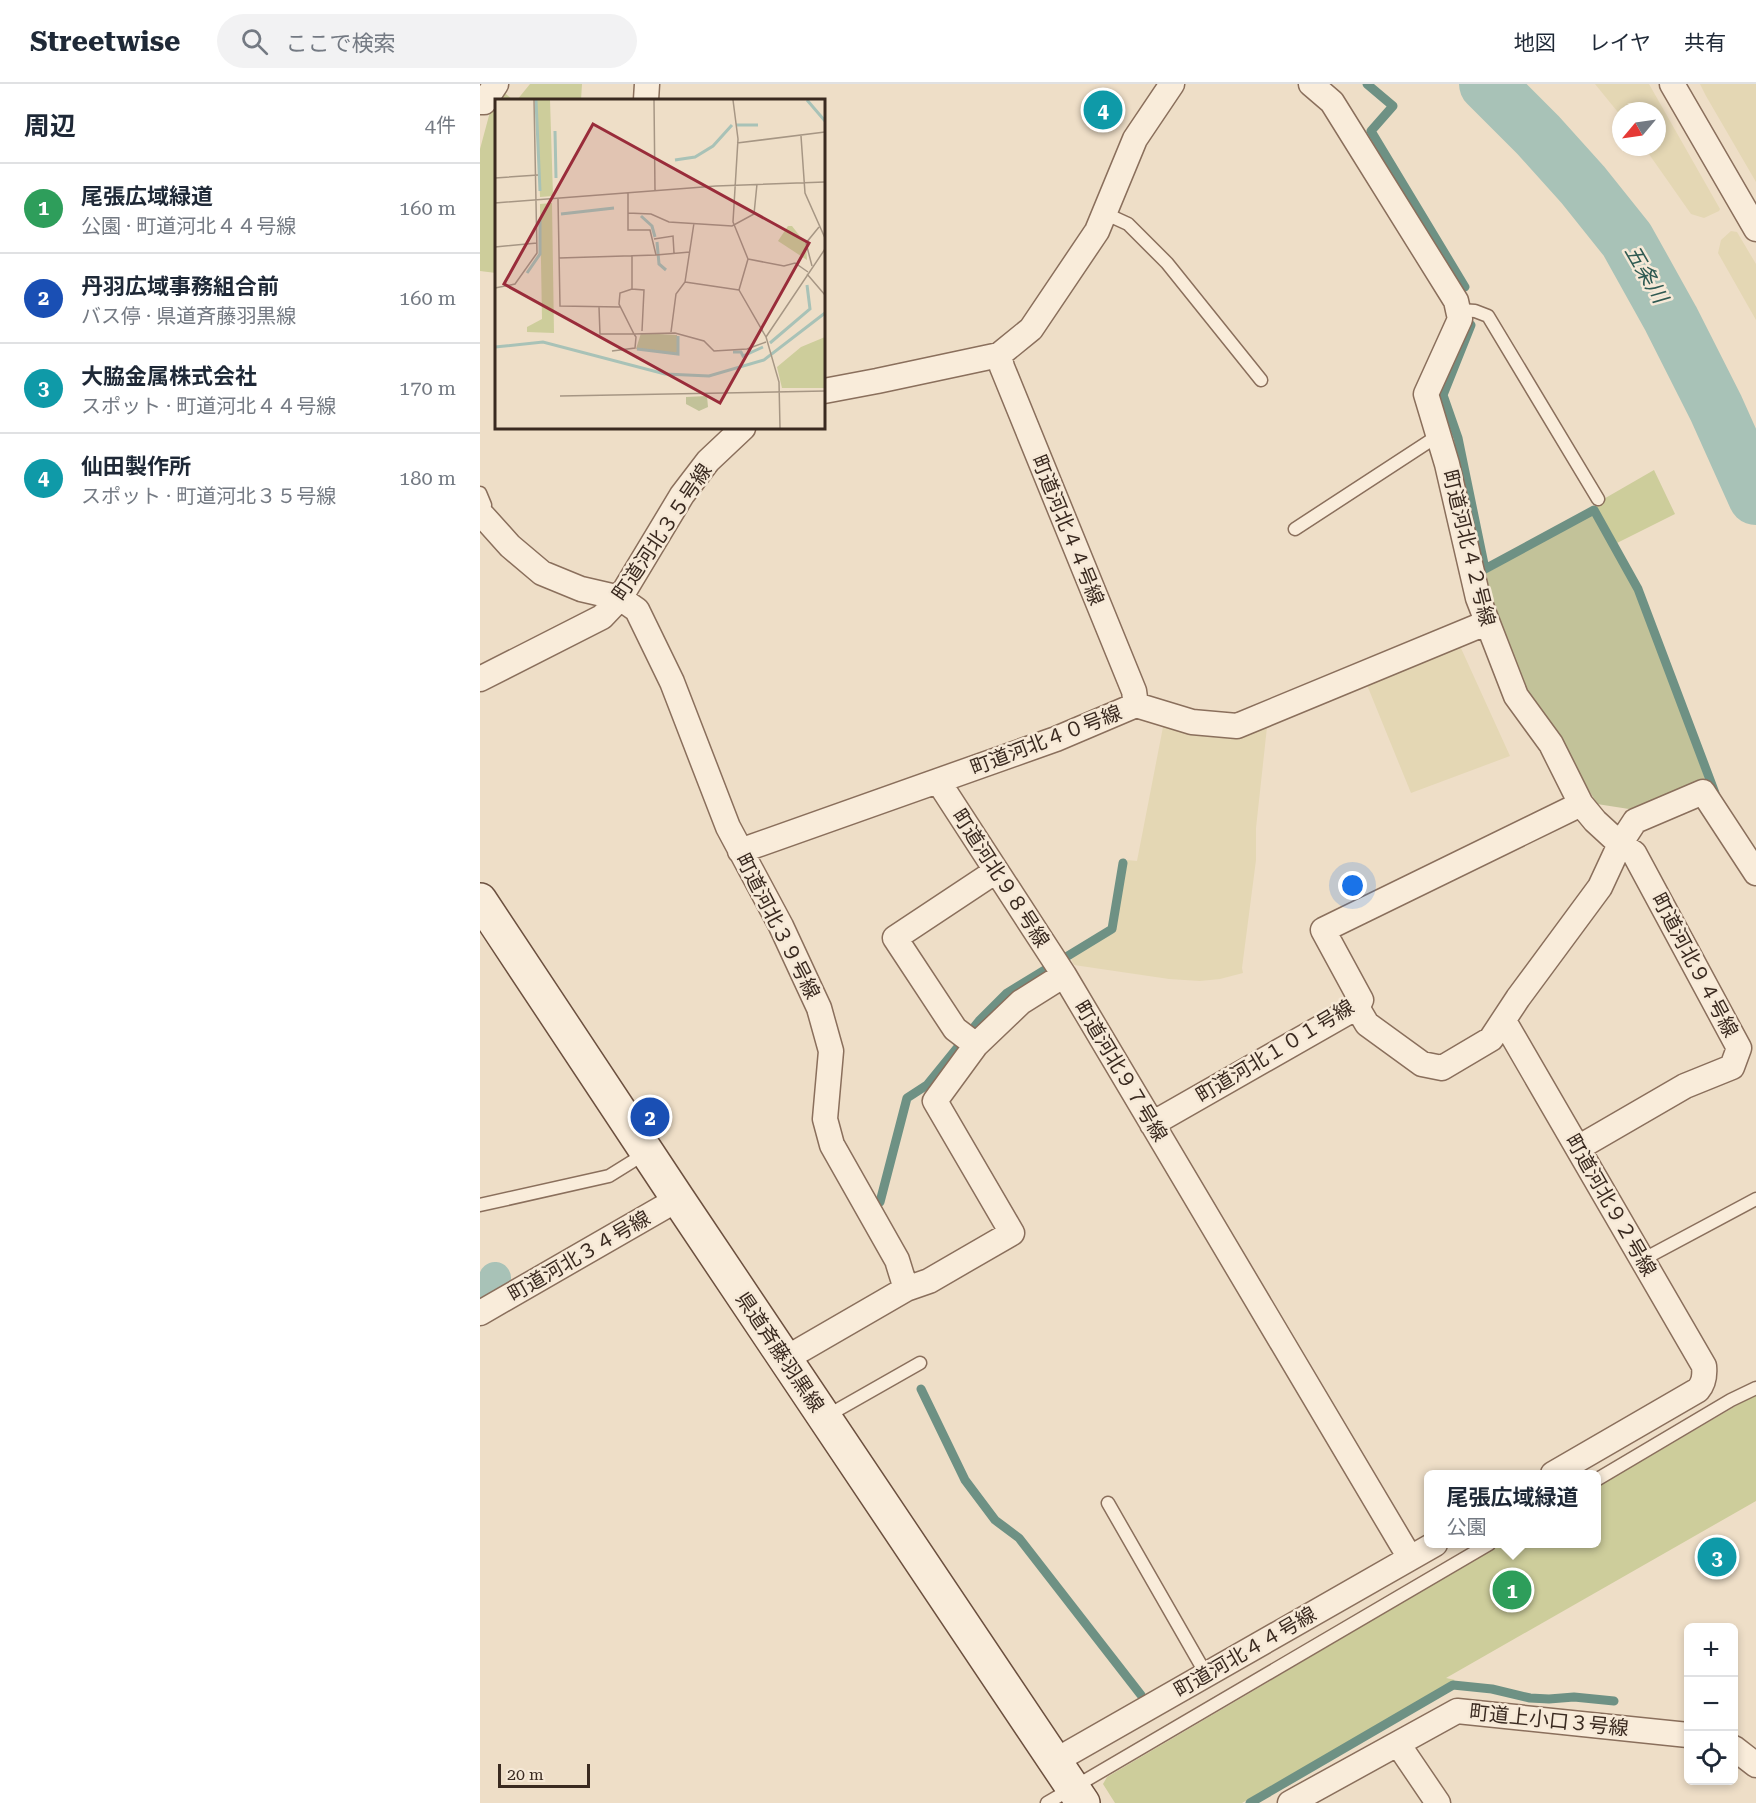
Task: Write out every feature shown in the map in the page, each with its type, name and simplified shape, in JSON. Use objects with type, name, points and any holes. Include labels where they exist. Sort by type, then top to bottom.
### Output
[{"type":"main road","name":"県道斉藤羽黒線","points":[[480,900],[678,1200],[1055,1761],[1068,1798]]},
{"type":"street","points":[[825,391],[999,355],[1030,328],[1097,231],[1136,139],[1172,84]]},
{"type":"street","points":[[1311,84],[1332,102],[1456,301],[1459,310]]},
{"type":"street","points":[[1672,84],[1756,229]]},
{"type":"street","name":"町道河北４２号線","points":[[1459,310],[1460,319],[1426,394],[1448,464],[1478,598],[1516,696],[1551,744],[1581,804],[1595,821],[1620,844]]},
{"type":"street","name":"町道河北４４号線","points":[[999,355],[1134,691],[1136,705]]},
{"type":"street","name":"町道河北３５号線","points":[[480,679],[602,617],[620,598],[682,495],[708,461],[742,429]]},
{"type":"street","points":[[481,508],[510,546],[542,573],[581,589],[620,598]]},
{"type":"street","name":"町道河北３９号線","points":[[620,598],[637,610],[672,682],[728,827],[781,926],[819,1008],[831,1051],[825,1119],[832,1145],[897,1260],[906,1289]]},
{"type":"street","name":"町道河北４０号線","points":[[740,851],[1056,739],[1136,705],[1192,722],[1237,726],[1486,623]]},
{"type":"street","name":"町道河北９８号線","points":[[938,781],[1064,975]]},
{"type":"street","points":[[1358,1007],[1367,1024],[1422,1065],[1442,1068],[1491,1039],[1600,887],[1620,844],[1635,821],[1703,792],[1756,873]]},
{"type":"street","name":"町道河北１０１号線","points":[[1152,1124],[1358,1007],[1361,1000],[1323,930],[1581,804]]},
{"type":"street","name":"町道河北９４号線","points":[[1578,1148],[1685,1086],[1732,1067],[1739,1048],[1634,853],[1620,844]]},
{"type":"street","points":[[976,1046],[955,1029],[894,938],[996,871]]},
{"type":"street","points":[[785,1359],[906,1289],[928,1281],[1012,1233],[935,1101],[976,1046],[1021,1002],[1064,975]]},
{"type":"street","name":"町道河北９７号線","points":[[1064,975],[1410,1558]]},
{"type":"street","name":"町道河北９２号線","points":[[1504,1021],[1704,1366],[1704,1380],[1698,1390],[1560,1470]]},
{"type":"street","name":"町道河北３４号線","points":[[480,1313],[678,1200]]},
{"type":"street","name":"町道河北４４号線","points":[[1055,1761],[1428,1548]]},
{"type":"street","name":"町道上小口３号線","points":[[1290,1803],[1457,1711],[1684,1734]]},
{"type":"street","points":[[1398,1744],[1438,1803]]},
{"type":"street","points":[[1738,1751],[1756,1765]]},
{"type":"lane","points":[[1104,213],[1128,224],[1167,263],[1261,380]]},
{"type":"lane","points":[[1459,310],[1475,311],[1488,316],[1598,499]]},
{"type":"lane","points":[[1295,529],[1439,435]]},
{"type":"lane","points":[[480,1205],[609,1176],[647,1152]]},
{"type":"lane","points":[[1642,1260],[1756,1199]]},
{"type":"lane","points":[[824,1417],[920,1363]]},
{"type":"lane","points":[[1601,1477],[1731,1400],[1756,1388]]},
{"type":"lane","points":[[1108,1503],[1206,1674]]},
{"type":"lane","points":[[1068,1798],[1482,1548]]},
{"type":"shaded area","points":[[1595,84],[1649,84],[1659,102],[1612,102],[1612,105]]},
{"type":"shaded area","points":[[1700,84],[1756,84],[1756,182],[1706,96]]},
{"type":"shaded area","points":[[1666,114],[1720,209],[1704,218],[1691,214],[1650,156],[1666,156]]},
{"type":"shaded area","points":[[1731,231],[1737,232],[1756,264],[1756,320],[1718,253],[1721,240]]},
{"type":"shaded area","points":[[1460,646],[1510,756],[1411,793],[1367,685]]},
{"type":"shaded area","points":[[1163,727],[1195,735],[1233,738],[1267,727],[1256,828],[1256,860],[1243,973],[1200,981],[1169,979],[1074,965],[1070,957],[1115,932],[1127,860],[1137,861]]},
{"type":"green space","points":[[530,84],[582,84],[581,99],[518,99]]},
{"type":"green space","points":[[500,89],[512,99],[495,99],[495,273],[480,271],[480,149],[494,97]]},
{"type":"green space","points":[[1654,470],[1675,514],[1617,543],[1595,504]]},
{"type":"green space","points":[[1592,513],[1636,591],[1706,781],[1629,809],[1597,804],[1562,744],[1526,696],[1490,611],[1483,575]]},
{"type":"green space","points":[[1756,1394],[1756,1501],[1446,1678],[1455,1680],[1242,1803],[1115,1803],[1103,1784],[1107,1777],[1495,1548],[1601,1548],[1601,1485]]},
{"type":"waterway","points":[[1367,84],[1393,106],[1371,131],[1465,287]]},
{"type":"waterway","name":"五条川","points":[[1487,84],[1538,135],[1583,185],[1627,240],[1671,319],[1716,408],[1756,497]]},
{"type":"waterway","points":[[1471,325],[1443,395],[1458,438],[1485,569],[1594,510],[1638,589],[1715,793]]},
{"type":"waterway","points":[[880,1202],[907,1098],[927,1085],[979,1021],[1007,993],[1112,929],[1123,863]]},
{"type":"waterway","points":[[480,1298],[494,1290],[495,1278]]},
{"type":"waterway","points":[[921,1389],[965,1480],[995,1520],[1019,1538],[1141,1695]]},
{"type":"waterway","points":[[1250,1803],[1453,1685],[1492,1689],[1530,1698],[1574,1697],[1614,1701]]},
{"type":"place","name":"仙田製作所","points":[[1103,110]]},
{"type":"place","name":"丹羽広域事務組合前","points":[[650,1117]]},
{"type":"place","name":"大脇金属株式会社","points":[[1717,1557]]},
{"type":"place","name":"尾張広域緑道","points":[[1512,1590]]}]
